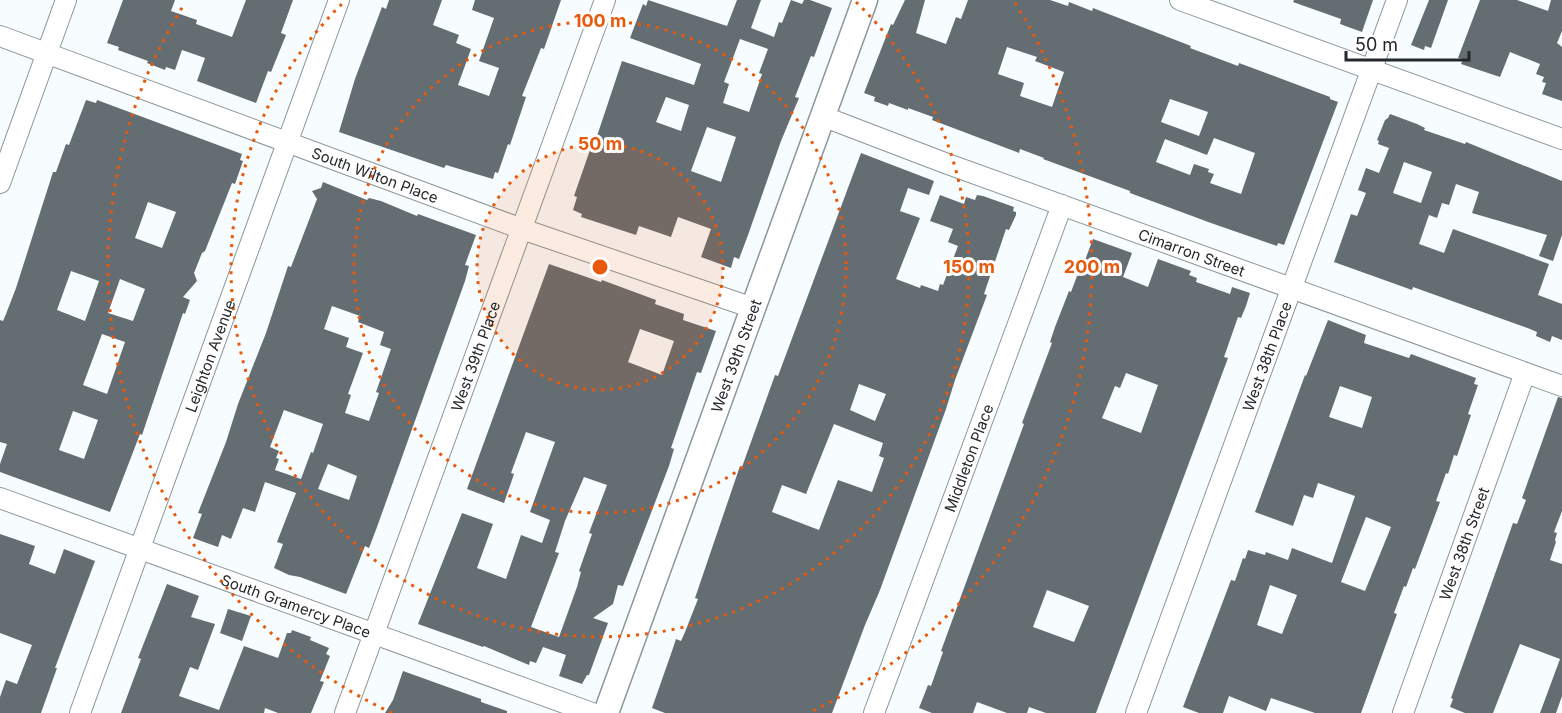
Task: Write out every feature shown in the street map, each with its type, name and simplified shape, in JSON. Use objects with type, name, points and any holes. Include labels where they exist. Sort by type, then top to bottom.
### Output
[{"type":"street","points":[[0,183],[66,0]]},
{"type":"street","name":"Leighton Avenue","points":[[80,713],[339,0]]},
{"type":"street","name":"West 39th Place","points":[[345,713],[605,0]]},
{"type":"street","name":"West 39th Street","points":[[606,713],[865,0]]},
{"type":"street","points":[[1180,0],[1562,139]]},
{"type":"street","name":"West 38th Place","points":[[1136,713],[1397,0]]},
{"type":"street","name":"South Wilton Place","points":[[0,36],[522,229],[753,308]]},
{"type":"street","name":"Cimarron Street","points":[[822,116],[1562,386]]},
{"type":"street","name":"Middleton Place","points":[[874,713],[1062,205]]},
{"type":"street","name":"West 38th Street","points":[[1403,713],[1526,373]]},
{"type":"street","name":"South Gramercy Place","points":[[0,498],[592,713]]},
{"type":"building","points":[[123,0],[175,0],[171,11],[197,20],[196,24],[232,37],[246,0],[293,0],[281,33],[286,35],[271,72],[268,71],[256,103],[197,81],[205,58],[182,50],[175,70],[166,67],[165,70],[107,43]]},
{"type":"building","points":[[389,0],[442,0],[433,25],[459,35],[456,43],[471,49],[458,85],[489,96],[499,68],[479,61],[494,18],[472,10],[475,0],[561,0],[544,49],[541,48],[522,96],[526,97],[510,145],[508,144],[498,173],[495,172],[493,179],[446,165],[444,168],[339,132],[355,79],[382,7],[386,9]]},
{"type":"building","points":[[648,0],[727,26],[737,0],[761,0],[751,28],[774,37],[791,0],[802,4],[804,0],[810,0],[832,8],[814,57],[811,56],[795,97],[799,98],[781,141],[739,259],[734,257],[731,268],[701,257],[711,229],[678,217],[671,237],[639,226],[636,235],[581,217],[582,214],[573,210],[577,197],[574,196],[622,61],[694,85],[701,64],[630,38],[643,4],[646,6]],"holes":[[[740,39],[768,49],[749,112],[723,103],[729,84],[724,82]],[[666,97],[689,105],[681,131],[656,122]],[[707,127],[736,137],[721,182],[691,171]]]},
{"type":"building","points":[[905,0],[925,0],[916,33],[946,44],[956,17],[961,19],[968,0],[1050,0],[1068,6],[1069,2],[1092,11],[1093,8],[1191,46],[1190,48],[1238,66],[1239,63],[1338,102],[1284,245],[1278,243],[1277,246],[1130,193],[1130,191],[1020,149],[1019,153],[932,120],[933,117],[908,108],[908,110],[889,103],[888,106],[874,101],[875,97],[864,93],[891,24],[893,25]],"holes":[[[1007,47],[1037,57],[1035,61],[1064,72],[1052,107],[1020,96],[1024,83],[998,74]],[[1170,99],[1208,112],[1199,136],[1161,122]],[[1214,138],[1255,153],[1241,194],[1210,183],[1214,174],[1208,172],[1209,169],[1194,164],[1190,175],[1156,162],[1165,139],[1207,155]]]},
{"type":"building","points":[[1294,0],[1373,0],[1362,32],[1340,24],[1341,19],[1293,2]]},
{"type":"building","points":[[1429,0],[1448,0],[1431,48],[1425,46],[1424,50],[1411,45]]},
{"type":"building","points":[[1480,0],[1517,0],[1548,11],[1551,0],[1562,0],[1562,31],[1557,43],[1562,47],[1562,101],[1542,94],[1546,83],[1542,82],[1544,77],[1536,74],[1540,64],[1510,52],[1500,77],[1461,64],[1463,59],[1458,58]]},
{"type":"building","points":[[86,100],[96,103],[97,100],[242,154],[240,160],[243,161],[235,184],[232,183],[194,273],[197,281],[183,297],[190,300],[185,314],[183,313],[142,435],[140,434],[110,512],[0,472],[0,464],[7,444],[0,442],[0,320],[3,321],[16,288],[53,172],[56,172],[66,144],[69,145]],"holes":[[[148,202],[176,212],[162,248],[135,238]],[[71,271],[99,281],[85,321],[57,310]],[[120,279],[145,289],[133,321],[108,313]],[[102,334],[125,342],[107,394],[83,385]],[[73,411],[98,420],[84,459],[59,450]]]},
{"type":"building","points":[[1390,114],[1417,124],[1425,128],[1424,130],[1465,144],[1466,142],[1562,181],[1562,235],[1553,261],[1539,256],[1547,235],[1472,213],[1479,192],[1456,184],[1449,205],[1442,203],[1437,218],[1429,215],[1419,244],[1444,253],[1453,229],[1549,264],[1538,295],[1562,304],[1562,340],[1552,336],[1550,342],[1536,336],[1537,332],[1530,329],[1413,287],[1412,290],[1334,262],[1351,214],[1357,216],[1366,193],[1358,190],[1366,168],[1379,173],[1389,148],[1378,144],[1377,140]],"holes":[[[1404,162],[1432,172],[1421,203],[1393,193]]]},
{"type":"building","points":[[861,153],[934,181],[929,195],[908,188],[900,211],[920,218],[896,279],[920,288],[921,285],[938,291],[940,284],[943,285],[958,246],[948,242],[953,229],[930,221],[940,195],[964,204],[966,197],[975,200],[977,195],[1014,207],[1013,211],[1016,215],[1009,230],[1006,229],[984,294],[987,295],[880,590],[832,713],[665,713],[652,708],[676,639],[681,641],[698,599],[695,598],[740,466],[742,467],[775,375],[778,376]],"holes":[[[859,384],[886,394],[875,421],[850,410]],[[834,424],[883,443],[879,456],[884,458],[872,492],[838,480],[819,530],[772,512],[782,485],[806,494]]]},
{"type":"building","points":[[323,182],[367,200],[369,198],[381,201],[417,216],[418,214],[476,235],[465,265],[469,266],[465,281],[377,527],[369,548],[365,546],[346,594],[274,568],[283,544],[277,542],[296,493],[265,482],[255,512],[243,508],[231,539],[222,535],[218,547],[193,538],[202,514],[198,513],[266,333],[288,266],[291,267],[317,199],[312,191],[321,188]],"holes":[[[332,306],[360,316],[358,322],[384,332],[380,345],[391,349],[369,421],[345,413],[351,395],[348,394],[363,353],[346,347],[349,338],[324,329]],[[284,410],[323,424],[301,479],[275,470],[279,451],[270,447]],[[328,464],[357,476],[349,500],[318,489]]]},
{"type":"building","points":[[1093,239],[1132,253],[1123,277],[1148,287],[1158,259],[1191,271],[1189,275],[1197,278],[1196,282],[1230,294],[1232,287],[1250,293],[1241,318],[1238,317],[1224,357],[1228,358],[1096,713],[1046,713],[1029,707],[1027,713],[1007,713],[977,702],[973,713],[932,713],[919,708],[928,685],[931,686],[943,652],[941,651],[1052,343],[1050,342],[1055,327],[1069,291],[1071,292]],"holes":[[[1126,373],[1158,385],[1141,433],[1102,418],[1115,386],[1120,388]],[[1047,590],[1089,606],[1074,642],[1033,627]]]},
{"type":"building","points":[[549,264],[656,300],[655,304],[684,314],[683,320],[716,331],[701,373],[697,372],[671,448],[674,449],[669,466],[623,586],[618,585],[613,604],[593,618],[608,623],[589,675],[582,684],[559,676],[566,655],[543,647],[536,663],[530,661],[529,665],[484,646],[418,624],[462,513],[493,524],[477,568],[506,579],[521,535],[542,543],[550,520],[530,512],[555,442],[526,432],[511,473],[514,474],[504,503],[467,489]],"holes":[[[640,329],[674,341],[662,375],[628,362]],[[584,477],[607,485],[589,533],[592,534],[579,571],[581,572],[577,587],[559,637],[531,627],[559,553],[555,552],[565,521]]]},
{"type":"building","points":[[1328,320],[1366,335],[1364,343],[1409,358],[1411,354],[1476,378],[1474,384],[1478,385],[1457,456],[1454,455],[1448,474],[1446,473],[1436,501],[1440,502],[1415,569],[1413,568],[1406,587],[1404,586],[1394,613],[1397,614],[1361,713],[1315,713],[1271,698],[1266,711],[1229,696],[1223,713],[1199,713],[1183,707],[1231,580],[1235,581],[1248,550],[1265,555],[1266,552],[1288,560],[1292,548],[1332,563],[1355,496],[1318,483],[1313,498],[1304,495],[1293,526],[1255,512]],"holes":[[[1340,386],[1372,397],[1362,428],[1329,417]],[[1366,517],[1391,527],[1365,591],[1341,582]],[[1270,585],[1297,595],[1282,634],[1257,625]]]},
{"type":"building","points":[[1558,397],[1562,398],[1562,511],[1554,532],[1557,533],[1556,542],[1550,560],[1562,564],[1562,696],[1556,713],[1540,713],[1560,659],[1520,644],[1493,713],[1465,713],[1450,707],[1453,699],[1451,698],[1513,523],[1517,524],[1526,500],[1522,498]]},
{"type":"building","points":[[0,534],[35,546],[29,564],[55,574],[64,549],[95,561],[55,668],[57,668],[41,713],[0,713],[0,697],[6,680],[17,684],[32,645],[0,633]]},
{"type":"building","points":[[167,584],[199,596],[191,617],[215,624],[198,670],[190,667],[179,696],[219,710],[244,646],[278,658],[287,633],[291,633],[292,630],[311,637],[310,640],[329,648],[326,654],[330,656],[320,681],[324,682],[311,713],[278,713],[265,708],[264,713],[121,713],[141,659],[138,658]]},
{"type":"building","points":[[228,609],[251,616],[242,641],[220,633]]},
{"type":"building","points":[[403,671],[481,699],[481,702],[507,711],[507,713],[385,713],[393,700]]}]
